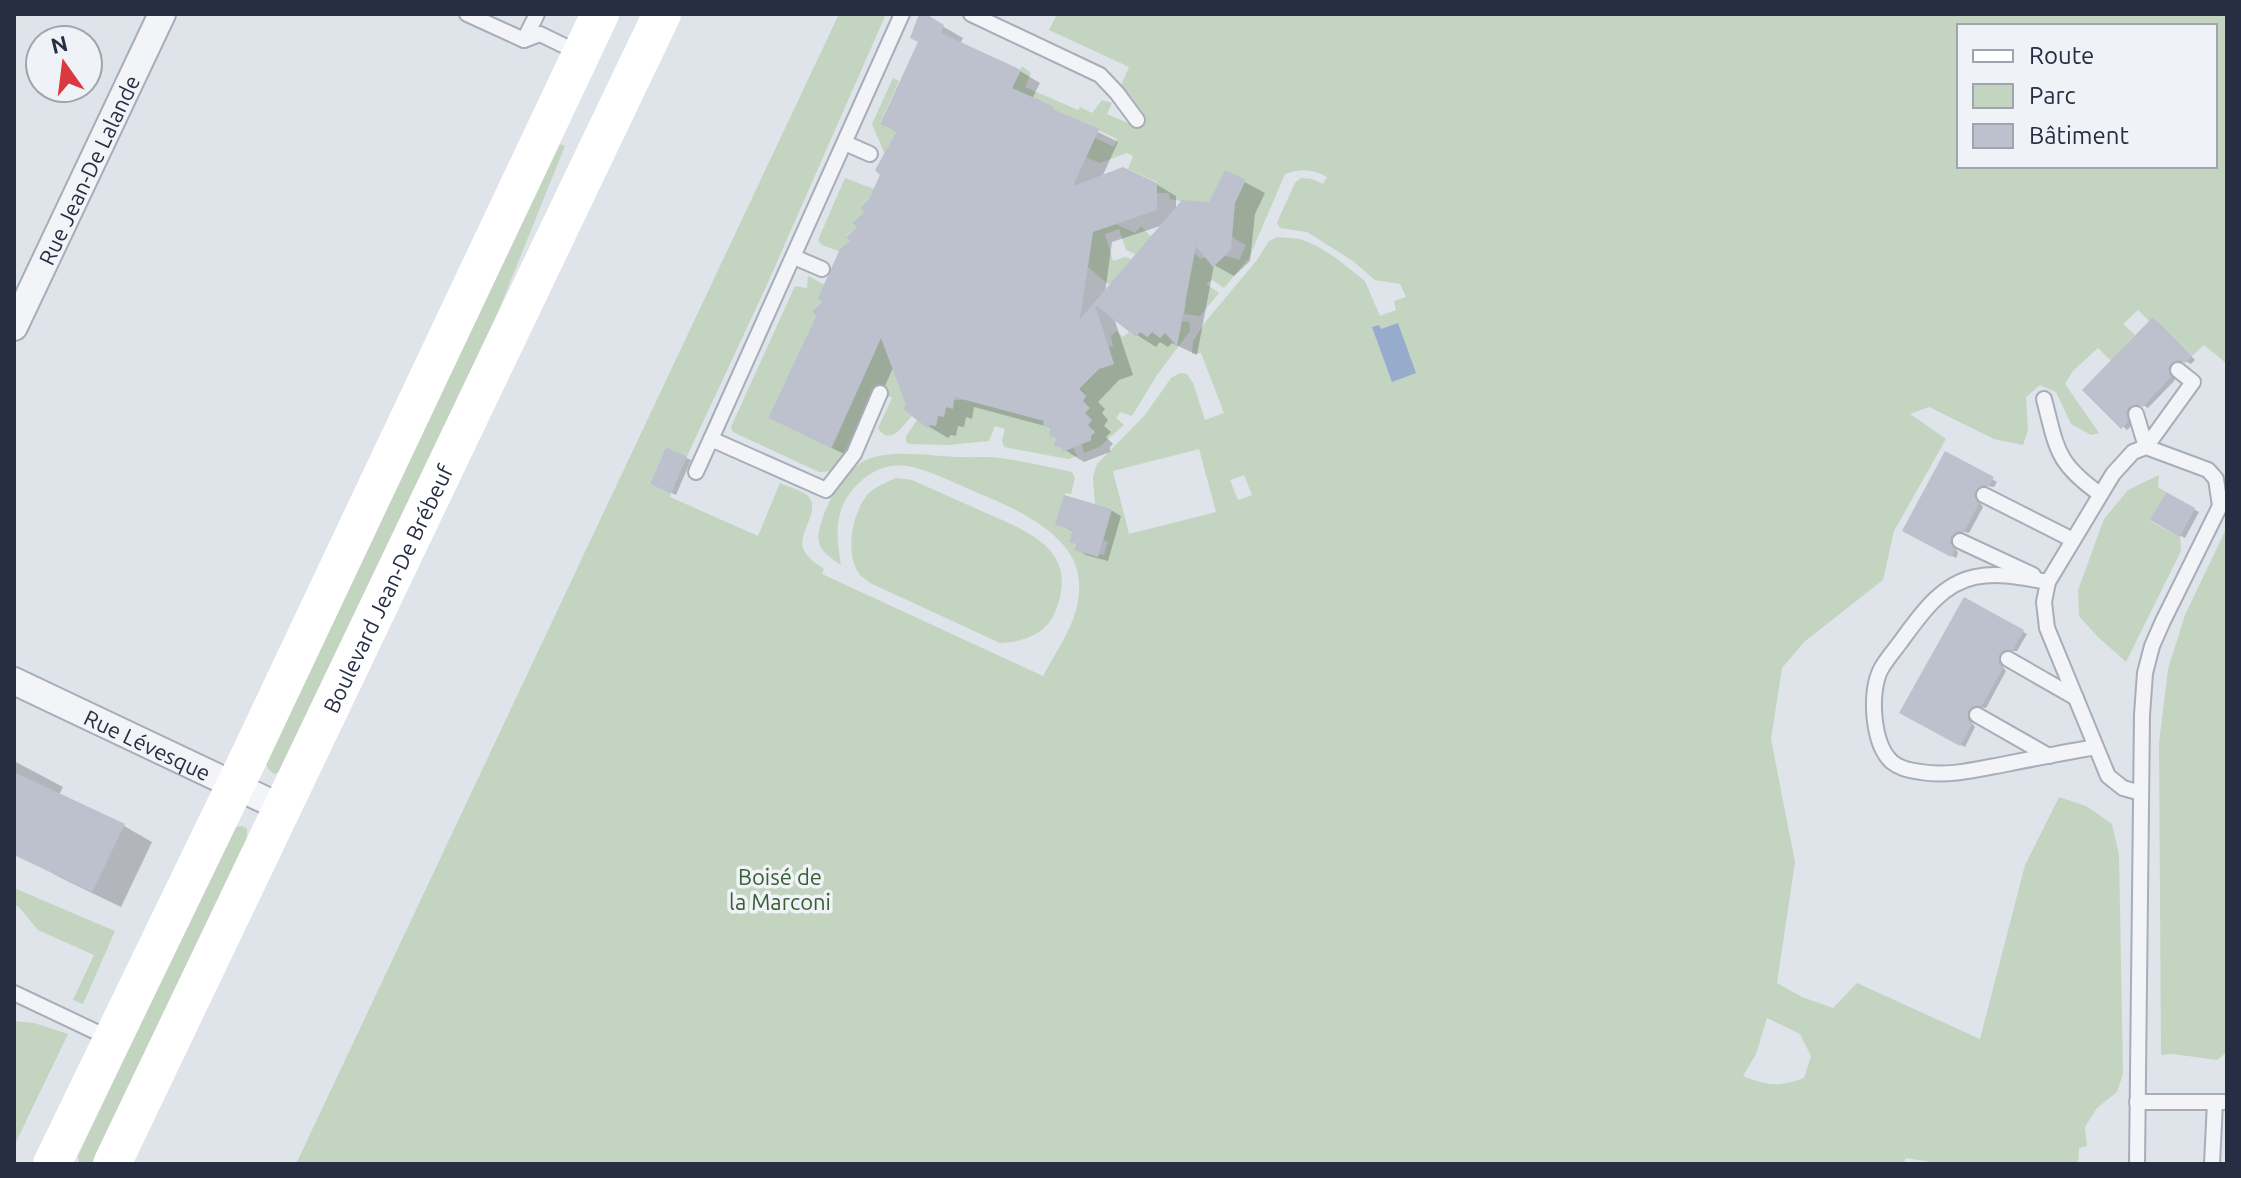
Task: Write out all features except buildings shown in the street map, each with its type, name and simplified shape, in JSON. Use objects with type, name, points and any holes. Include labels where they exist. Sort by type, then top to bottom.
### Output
[{"type":"main road","points":[[52,1164],[600,14]]},
{"type":"main road","name":"Boulevard Jean-De Brébeuf","points":[[112,1164],[662,14]]},
{"type":"street","name":"Rue Jean-De Lalande","points":[[14,327],[162,14]]},
{"type":"street","name":"Rue Lévesque","points":[[14,681],[282,808]]},
{"type":"lane","points":[[467,14],[524,40],[540,34],[581,54]]},
{"type":"lane","points":[[524,40],[537,14]]},
{"type":"lane","points":[[696,472],[902,14]]},
{"type":"lane","points":[[971,14],[1100,75],[1137,120]]},
{"type":"lane","points":[[845,143],[870,154]]},
{"type":"lane","points":[[794,257],[822,269]]},
{"type":"lane","points":[[2141,793],[2123,788],[2108,776],[2047,628],[2044,602],[2048,582],[2113,474],[2133,452],[2146,447],[2193,382],[2178,370]]},
{"type":"lane","points":[[711,439],[826,490],[854,454],[880,393]]},
{"type":"lane","points":[[2044,399],[2058,453],[2080,481],[2100,494]]},
{"type":"lane","points":[[2136,414],[2146,447]]},
{"type":"lane","points":[[2137,1164],[2145,673],[2163,621],[2220,506],[2221,477],[2146,447]]},
{"type":"lane","points":[[1984,495],[2073,540]]},
{"type":"lane","points":[[1960,541],[2048,582]]},
{"type":"lane","points":[[2048,582],[2003,575],[1974,577],[1953,585],[1928,606],[1880,670],[1874,691],[1874,715],[1881,746],[1892,762],[1905,768],[1941,773],[2096,747]]},
{"type":"lane","points":[[2008,659],[2076,698]]},
{"type":"lane","points":[[1977,715],[2049,756]]},
{"type":"lane","points":[[14,993],[112,1040]]},
{"type":"lane","points":[[2137,1102],[2221,1102],[2212,1164]]},
{"type":"green space","name":"Boisé de la Marconi","points":[[839,14],[886,14],[766,287],[687,456],[666,447],[650,484],[671,494],[670,497],[758,536],[780,483],[799,491],[812,503],[803,546],[809,557],[824,569],[822,574],[1043,676],[1070,628],[1078,602],[1078,574],[1073,558],[1063,544],[1035,521],[1002,503],[931,473],[896,465],[867,476],[845,500],[838,531],[841,565],[826,554],[818,538],[827,507],[848,474],[869,459],[895,454],[994,457],[1072,472],[1075,478],[1071,494],[1065,493],[1056,525],[1072,530],[1069,541],[1076,543],[1074,550],[1104,555],[1108,542],[1103,540],[1112,509],[1095,504],[1093,477],[1097,464],[1145,415],[1171,378],[1180,373],[1187,374],[1193,383],[1205,420],[1224,413],[1201,353],[1192,354],[1193,341],[1269,241],[1278,237],[1300,239],[1336,258],[1365,281],[1380,316],[1396,310],[1394,301],[1406,297],[1400,284],[1375,280],[1353,261],[1307,232],[1280,228],[1277,223],[1295,183],[1301,178],[1323,184],[1327,177],[1307,170],[1285,174],[1249,258],[1224,288],[1212,280],[1206,284],[1219,293],[1200,316],[1184,314],[1186,304],[1121,280],[1108,284],[1088,267],[1093,231],[1116,224],[1135,233],[1141,226],[1150,236],[1154,233],[1192,251],[1201,259],[1220,255],[1239,260],[1246,245],[1199,211],[1170,199],[1169,193],[1157,193],[1157,182],[1128,169],[1133,156],[1127,153],[1100,163],[1086,157],[1095,138],[1114,147],[1117,139],[1039,100],[1034,104],[1010,94],[1022,66],[1031,73],[1025,87],[1092,113],[1102,100],[1112,103],[1107,114],[1139,128],[1146,123],[1120,87],[1129,67],[1049,30],[1057,14],[2227,14],[2227,375],[2226,363],[2204,345],[2192,356],[2154,318],[2149,321],[2138,310],[2123,324],[2135,335],[2124,346],[2163,385],[2150,400],[2098,348],[2073,371],[2065,384],[2099,433],[2091,435],[2071,424],[2056,392],[2040,385],[2026,397],[2028,430],[2023,445],[1994,439],[1929,407],[1910,414],[1946,439],[1894,531],[1883,580],[1804,642],[1782,668],[1771,739],[1795,862],[1777,983],[1802,997],[1833,1008],[1857,983],[1980,1039],[2025,865],[2059,797],[2086,806],[2112,824],[2119,855],[2123,1074],[2117,1092],[2097,1108],[2085,1127],[2087,1146],[2079,1148],[2078,1164],[1941,1164],[1906,1158],[1903,1164],[296,1164]],"holes":[[[1119,229],[1126,250],[1137,255],[1130,261],[1125,257],[1113,261],[1105,234]],[[1199,449],[1216,512],[1129,534],[1113,471]],[[1244,475],[1252,495],[1238,500],[1230,480]],[[1767,1018],[1800,1034],[1811,1056],[1804,1078],[1774,1084],[1743,1076],[1756,1054]]]},
{"type":"green space","points":[[893,78],[899,81],[880,123],[901,133],[886,157],[872,124]]},
{"type":"green space","points":[[560,144],[565,146],[498,312],[285,763],[281,771],[274,774],[266,763],[270,754]]},
{"type":"green space","points":[[845,178],[874,189],[860,208],[864,212],[853,222],[857,227],[846,236],[850,241],[844,253],[822,245],[818,240]]},
{"type":"green space","points":[[808,276],[829,287],[818,297],[822,302],[812,311],[816,316],[768,418],[832,448],[895,307],[906,405],[903,409],[912,416],[896,433],[887,436],[878,428],[892,398],[872,389],[841,459],[834,468],[824,472],[733,432],[731,427],[795,286],[807,288]]},
{"type":"green space","points":[[1182,321],[1189,322],[1190,331],[1157,375],[1132,416],[1120,412],[1116,418],[1124,425],[1099,447],[1084,453],[1082,444],[1091,441],[1088,425],[1092,420],[1085,413],[1089,408],[1083,401],[1086,396],[1079,389],[1083,384],[1075,336],[1102,368],[1114,364],[1108,347],[1113,346],[1111,336],[1116,331],[1123,337],[1129,332],[1136,337],[1140,332],[1147,337],[1152,332],[1160,338],[1165,333],[1180,333]]},
{"type":"green space","points":[[963,392],[1044,415],[1043,425],[1051,427],[1056,437],[1055,446],[1063,451],[1073,448],[1077,456],[1068,459],[1004,447],[1005,429],[995,426],[989,441],[948,445],[906,442],[906,436],[917,420],[927,427],[936,426],[938,416],[944,416],[946,407],[953,408],[954,400],[962,400]]},
{"type":"green space","points":[[2159,475],[2158,487],[2166,492],[2150,521],[2180,537],[2181,551],[2126,662],[2079,616],[2078,590],[2104,519],[2128,490]]},
{"type":"green space","points":[[896,478],[912,480],[1020,528],[1047,548],[1061,574],[1061,591],[1055,612],[1046,626],[1025,639],[1000,643],[870,583],[860,575],[852,556],[854,522],[868,494]]},
{"type":"green space","points":[[2227,527],[2227,1052],[2217,1060],[2161,1055],[2159,743],[2168,669],[2185,615]]},
{"type":"green space","points":[[242,826],[247,829],[247,841],[95,1163],[79,1164],[78,1156],[232,832]]},
{"type":"green space","points":[[14,888],[115,931],[83,1004],[73,1000],[94,955],[38,930],[18,906],[14,906]]},
{"type":"green space","points":[[14,1021],[34,1023],[68,1034],[14,1146]]},
{"type":"water","points":[[1398,323],[1416,373],[1392,382],[1372,327],[1379,325],[1381,329]]}]
